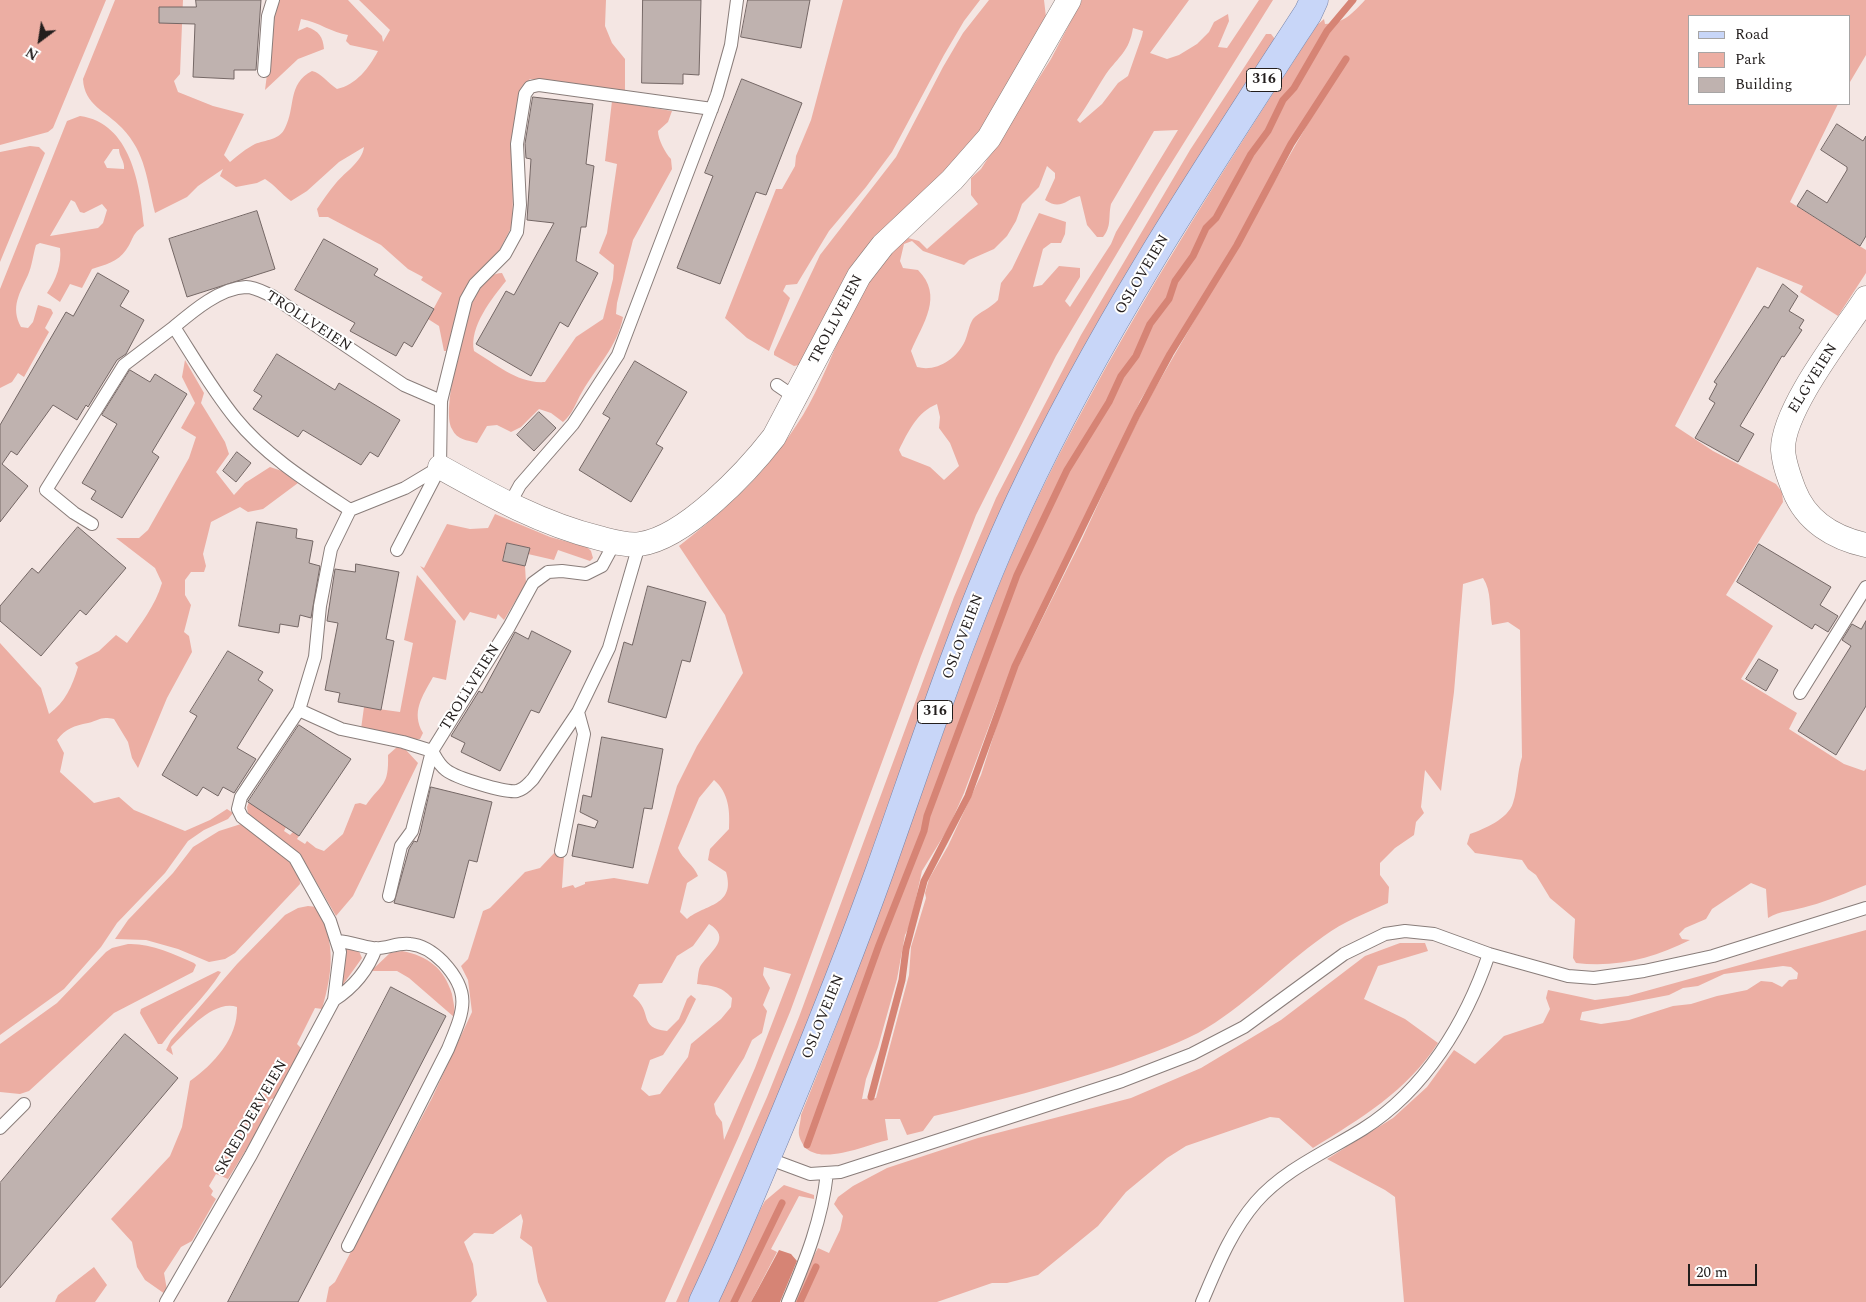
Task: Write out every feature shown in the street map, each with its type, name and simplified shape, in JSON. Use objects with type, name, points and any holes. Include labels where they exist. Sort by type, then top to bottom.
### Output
[{"type":"main road","name":"OSLOVEIEN","points":[[703,1302],[767,1158],[826,1014],[969,622],[1020,501],[1083,378],[1148,266],[1220,147],[1314,4]]},
{"type":"street","name":"TROLLVEIEN","points":[[440,467],[509,505],[564,530],[615,542],[639,545],[658,540],[676,530],[716,499],[758,458],[774,437],[787,391],[869,262],[952,180],[989,138],[1069,0]]},
{"type":"street","name":"ELGVEIEN","points":[[1866,298],[1800,396],[1787,424],[1783,448],[1785,467],[1798,500],[1812,520],[1843,539],[1866,546]]},
{"type":"lane","points":[[264,71],[268,16],[273,0]]},
{"type":"lane","points":[[509,505],[520,485],[573,424],[618,355],[712,108],[731,45],[737,0]]},
{"type":"lane","points":[[397,550],[440,467],[441,401],[462,314],[470,290],[505,254],[517,232],[520,205],[517,144],[525,94],[530,87],[539,85],[712,108]]},
{"type":"lane","name":"TROLLVEIEN","points":[[92,524],[74,513],[46,490],[124,365],[209,302],[224,294],[245,287],[256,289],[272,296],[404,385],[441,401]]},
{"type":"lane","points":[[174,327],[236,419],[251,435],[299,474],[350,510]]},
{"type":"lane","points":[[348,1246],[448,1049],[463,1003],[462,990],[455,975],[430,951],[420,945],[409,943],[376,948],[338,941],[314,889],[295,858],[242,817],[238,809],[241,796],[299,710],[315,657],[320,606],[331,549],[350,510],[405,488],[440,467]]},
{"type":"lane","name":"TROLLVEIEN","points":[[389,896],[401,846],[412,830],[432,751],[500,642],[533,583],[548,572],[562,571],[586,574],[602,566],[615,542]]},
{"type":"lane","points":[[299,710],[341,730],[403,742],[432,751],[438,764],[456,775],[507,791],[517,791],[525,788],[578,712],[609,648],[639,545]]},
{"type":"lane","points":[[1800,693],[1866,586]]},
{"type":"lane","points":[[561,851],[584,734],[584,726],[578,712]]},
{"type":"lane","points":[[767,1158],[810,1174],[827,1174],[857,1167],[1122,1081],[1192,1054],[1244,1027],[1344,954],[1385,934],[1405,930],[1434,934],[1489,954],[1568,976],[1602,977],[1644,971],[1713,956],[1866,908]]},
{"type":"lane","name":"SKREDDERVEIEN","points":[[166,1302],[304,1060],[334,1000],[340,952],[338,941]]},
{"type":"lane","points":[[334,1000],[354,985],[372,959],[376,948]]},
{"type":"lane","points":[[1202,1302],[1229,1243],[1256,1203],[1288,1173],[1384,1115],[1402,1100],[1422,1076],[1465,1014],[1479,985],[1489,954]]},
{"type":"lane","points":[[0,1128],[24,1104]]},
{"type":"lane","points":[[788,1302],[818,1222],[824,1200],[827,1174]]},
{"type":"green space","points":[[0,0],[106,0],[53,128],[48,132],[0,145]]},
{"type":"green space","points":[[115,0],[183,0],[180,74],[174,81],[178,92],[213,106],[244,114],[224,155],[230,162],[255,144],[272,139],[283,132],[288,120],[295,89],[304,76],[312,71],[337,89],[344,87],[361,75],[378,51],[350,45],[346,41],[348,35],[301,19],[298,31],[307,27],[315,30],[323,41],[324,49],[298,59],[265,90],[275,11],[280,0],[348,0],[382,36],[383,42],[390,30],[359,0],[606,0],[605,26],[612,43],[625,59],[625,92],[530,79],[522,90],[514,126],[512,226],[447,351],[444,351],[439,326],[428,319],[442,293],[421,280],[423,277],[408,269],[381,245],[328,217],[319,217],[317,209],[333,186],[357,162],[364,147],[339,162],[307,191],[291,201],[265,179],[257,183],[236,187],[220,176],[223,169],[198,186],[187,197],[155,213],[141,157],[136,147],[122,128],[97,107],[84,88],[83,79]]},
{"type":"green space","points":[[843,0],[980,0],[964,21],[944,55],[892,152],[829,231],[797,284],[786,285],[783,291],[790,298],[769,351],[747,338],[725,318],[776,189],[782,189],[795,166],[796,156],[811,120]]},
{"type":"green space","points":[[989,0],[1044,0],[1046,17],[991,118],[799,365],[794,366],[774,355],[820,255],[896,157],[963,33]]},
{"type":"green space","points":[[1082,0],[1189,0],[1150,53],[1167,59],[1179,55],[1197,44],[1209,32],[1214,22],[1228,14],[1229,21],[1218,47],[1227,48],[1259,0],[1273,0],[1157,186],[1056,356],[976,515],[921,656],[790,1012],[739,1136],[665,1302],[547,1302],[538,1282],[532,1247],[520,1238],[523,1221],[521,1214],[493,1234],[474,1233],[464,1242],[473,1264],[477,1295],[471,1302],[326,1302],[329,1287],[335,1282],[432,1098],[472,1012],[468,980],[461,966],[468,959],[483,911],[490,908],[525,872],[540,868],[558,849],[564,856],[562,888],[573,885],[575,888],[585,884],[585,882],[614,878],[648,884],[677,786],[697,746],[743,673],[725,615],[679,546],[747,487],[789,436],[815,394],[860,296],[873,273],[889,254],[908,238],[919,241],[927,249],[978,204],[971,195],[971,178],[981,169],[1051,59]],"holes":[[[1133,28],[1143,31],[1128,76],[1118,83],[1102,104],[1080,123],[1077,120],[1106,74],[1123,53]],[[1178,130],[1116,232],[1111,244],[1070,307],[1065,301],[1080,277],[1080,268],[1059,266],[1042,285],[1033,287],[1043,249],[1051,243],[1061,243],[1065,234],[1066,222],[1039,213],[1012,269],[1001,283],[998,300],[973,319],[961,348],[945,363],[931,368],[917,367],[911,351],[929,310],[930,290],[926,280],[918,270],[903,268],[900,261],[904,244],[912,241],[923,251],[964,265],[969,260],[994,249],[1007,236],[1016,221],[1022,204],[1039,187],[1047,166],[1055,173],[1055,178],[1045,200],[1059,204],[1080,196],[1087,225],[1097,237],[1103,237],[1108,229],[1111,204],[1154,131]],[[937,404],[940,417],[939,428],[950,443],[959,466],[944,480],[930,467],[902,456],[899,450],[914,423],[924,412]],[[714,780],[726,796],[729,809],[729,829],[710,849],[708,860],[726,872],[728,883],[727,892],[723,898],[687,919],[680,912],[687,883],[698,876],[678,848],[699,798]],[[709,924],[716,929],[719,939],[714,950],[700,967],[697,984],[712,986],[724,991],[732,998],[731,1007],[721,1019],[691,1044],[688,1057],[660,1094],[649,1096],[641,1089],[650,1060],[663,1055],[685,1022],[696,999],[691,995],[687,999],[679,1019],[667,1031],[652,1027],[643,1008],[633,996],[639,984],[662,983],[677,956],[693,946]],[[764,967],[791,974],[755,1068],[724,1140],[722,1122],[716,1114],[714,1104],[744,1058],[752,1040],[762,1033],[767,1011],[763,1005],[770,988],[763,975]]]},
{"type":"green space","points":[[1365,0],[1866,0],[1866,55],[1851,80],[1851,15],[1688,15],[1688,105],[1838,105],[1790,202],[1866,250],[1866,273],[1838,316],[1800,292],[1803,286],[1757,267],[1675,426],[1713,451],[1776,484],[1782,492],[1783,502],[1726,595],[1773,626],[1741,679],[1797,713],[1789,729],[1844,764],[1864,771],[1866,769],[1866,885],[1824,902],[1778,913],[1768,918],[1766,889],[1751,883],[1712,909],[1706,919],[1685,928],[1679,934],[1682,939],[1690,940],[1649,957],[1621,963],[1576,963],[1573,958],[1575,919],[1550,898],[1536,875],[1528,869],[1522,860],[1475,853],[1467,844],[1470,834],[1495,823],[1510,809],[1515,797],[1522,757],[1520,630],[1508,622],[1492,625],[1489,595],[1483,578],[1463,584],[1454,692],[1441,791],[1425,770],[1421,807],[1424,813],[1416,822],[1414,835],[1395,848],[1380,863],[1380,875],[1389,887],[1388,903],[1331,931],[1215,1023],[1177,1043],[1156,1052],[1069,1081],[934,1116],[923,1131],[907,1135],[900,1119],[885,1119],[888,1140],[838,1154],[825,1155],[813,1153],[804,1146],[799,1135],[801,1115],[868,942],[997,589],[1044,485],[1074,425],[1140,308],[1209,194],[1317,25],[1324,19],[1325,24],[1337,22],[1352,13]],"holes":[[[1314,113],[1145,406],[1082,539],[1011,681],[981,775],[948,846],[929,879],[925,893],[926,898],[911,947],[909,975],[876,1098],[862,1099],[866,1079],[878,1047],[897,979],[905,935],[910,925],[922,871],[949,827],[964,793],[998,702],[1036,617],[1100,492],[1140,401],[1242,231],[1288,146]]]},
{"type":"green space","points":[[1266,34],[1271,34],[1275,39],[1140,256],[903,767],[814,1009],[738,1194],[688,1302],[676,1302],[767,1097],[799,1017],[954,597],[996,498],[1081,335],[1190,150]]},
{"type":"green space","points":[[612,101],[672,111],[668,122],[658,131],[662,146],[671,159],[672,169],[633,240],[617,303],[616,314],[623,317],[616,337],[572,412],[563,422],[551,413],[539,409],[521,427],[511,432],[497,425],[487,426],[477,443],[463,439],[454,433],[449,419],[451,389],[469,308],[485,280],[490,276],[502,273],[506,281],[488,304],[478,323],[473,342],[474,351],[508,372],[526,380],[545,382],[576,337],[603,319],[613,279],[614,265],[599,253],[607,233],[617,164],[605,161]]},
{"type":"green space","points":[[80,116],[97,121],[111,130],[122,143],[130,158],[135,175],[144,226],[135,234],[123,254],[111,262],[92,269],[82,288],[70,284],[60,302],[47,293],[58,272],[60,248],[40,243],[36,245],[29,272],[17,300],[16,313],[21,327],[28,328],[33,322],[38,305],[51,309],[53,313],[45,328],[49,332],[24,377],[18,373],[12,382],[0,388],[0,289],[67,121]],"holes":[[[113,149],[119,149],[124,169],[107,168],[104,162]],[[71,200],[75,202],[80,212],[84,213],[102,204],[107,210],[103,223],[98,228],[50,236]]]},
{"type":"green space","points":[[30,146],[39,147],[45,153],[0,262],[0,152]]},
{"type":"green space","points":[[185,360],[204,393],[201,403],[225,442],[229,454],[216,472],[234,495],[245,483],[270,467],[282,471],[298,483],[263,509],[248,512],[240,507],[211,522],[203,554],[206,566],[204,572],[191,572],[185,580],[185,595],[191,605],[184,632],[189,636],[192,652],[167,698],[138,768],[132,758],[128,742],[114,719],[106,718],[74,727],[60,736],[57,740],[64,753],[60,772],[94,803],[119,797],[134,810],[185,831],[210,820],[227,809],[233,813],[228,819],[204,830],[188,841],[165,873],[117,923],[101,947],[64,989],[0,1035],[0,643],[41,688],[49,714],[64,699],[78,667],[75,663],[99,651],[116,635],[127,643],[147,614],[156,599],[162,583],[155,568],[116,538],[139,538],[148,530],[189,458],[196,437],[181,428],[195,403],[182,377]]},
{"type":"green space","points":[[495,514],[550,537],[587,547],[591,551],[593,558],[590,561],[558,550],[554,560],[528,554],[529,548],[507,543],[503,561],[525,566],[526,583],[504,620],[498,614],[496,619],[470,612],[464,621],[420,566],[424,568],[447,524],[470,529],[488,528]]},
{"type":"green space","points":[[417,575],[456,621],[446,680],[433,677],[419,705],[418,718],[423,733],[420,739],[409,739],[361,729],[364,707],[400,712],[413,643],[404,640]]},
{"type":"green space","points":[[397,747],[406,750],[418,763],[353,896],[336,916],[300,854],[248,814],[247,807],[249,802],[286,827],[284,831],[290,835],[293,832],[299,836],[297,839],[305,844],[307,841],[324,851],[343,834],[355,804],[366,805],[386,779],[388,755]]},
{"type":"green space","points":[[241,824],[287,857],[294,866],[300,884],[235,953],[225,959],[209,962],[178,949],[146,940],[115,939],[128,920],[173,873],[193,847],[219,831]]},
{"type":"green space","points":[[317,907],[330,945],[329,982],[322,1009],[315,1008],[297,1044],[301,1048],[276,1098],[271,1099],[268,1104],[271,1109],[228,1179],[216,1174],[209,1186],[213,1191],[211,1195],[216,1199],[192,1241],[181,1247],[164,1273],[167,1290],[165,1294],[145,1280],[137,1267],[132,1242],[111,1219],[170,1156],[182,1127],[190,1081],[208,1067],[229,1040],[236,1018],[237,1007],[228,1006],[210,1012],[192,1026],[171,1047],[173,1055],[166,1050],[171,1040],[237,964],[285,915],[298,908]]},
{"type":"green space","points":[[1866,930],[1866,1302],[1404,1302],[1395,1197],[1327,1159],[1393,1118],[1427,1087],[1454,1050],[1475,1064],[1504,1036],[1543,1023],[1550,1009],[1546,998],[1548,990],[1595,1000],[1628,996]],"holes":[[[1783,966],[1791,967],[1798,973],[1797,979],[1789,980],[1782,987],[1772,982],[1761,981],[1747,990],[1691,1004],[1673,1006],[1629,1020],[1601,1024],[1580,1020],[1582,1012],[1669,995],[1683,988],[1698,986],[1724,974]]]},
{"type":"green space","points":[[1400,943],[1425,943],[1428,951],[1378,966],[1364,999],[1405,1019],[1438,1043],[1412,1076],[1382,1103],[1313,1148],[1279,1118],[1270,1117],[1186,1146],[1167,1158],[1126,1192],[1098,1226],[1038,1275],[1007,1283],[992,1283],[937,1302],[795,1302],[818,1248],[829,1253],[840,1230],[843,1216],[834,1204],[838,1197],[853,1186],[887,1168],[978,1138],[1131,1098],[1201,1068],[1281,1020],[1365,956]]},
{"type":"green space","points":[[128,944],[145,945],[162,950],[196,965],[193,972],[114,1013],[29,1091],[20,1094],[0,1092],[0,1044],[57,1003],[106,952],[112,948]]},
{"type":"green space","points":[[347,946],[358,949],[362,958],[342,986]]},
{"type":"green space","points":[[402,951],[420,956],[440,970],[452,994],[455,1009],[454,1017],[409,978],[397,971],[371,971],[390,953]]},
{"type":"green space","points":[[218,971],[221,972],[208,990],[162,1044],[158,1044],[140,1013],[141,1009]]},
{"type":"green space","points":[[784,1185],[814,1195],[814,1199],[799,1196],[771,1249],[777,1252],[751,1302],[718,1302],[761,1208],[765,1201]]},
{"type":"green space","points":[[94,1267],[107,1285],[95,1302],[55,1302],[58,1295]]},
{"type":"shaded area","points":[[779,1250],[791,1254],[797,1261],[780,1302],[751,1302]]},
{"type":"building","points":[[196,0],[261,0],[256,70],[234,70],[234,79],[193,77],[195,24],[159,23],[159,7],[196,7]]},
{"type":"building","points":[[643,0],[701,0],[699,75],[683,74],[683,84],[642,83]]},
{"type":"building","points":[[748,0],[810,0],[801,48],[741,37]]},
{"type":"building","points":[[742,79],[802,103],[766,195],[756,192],[720,284],[677,268],[713,176],[705,173]]},
{"type":"building","points":[[533,97],[593,104],[586,164],[594,166],[586,227],[581,227],[576,261],[598,273],[568,327],[560,322],[531,376],[476,344],[506,291],[514,295],[554,223],[527,220],[531,159],[526,158],[525,144]]},
{"type":"building","points":[[1837,124],[1863,141],[1866,136],[1866,236],[1860,246],[1797,206],[1807,190],[1827,203],[1847,170],[1847,167],[1821,150]]},
{"type":"building","points":[[257,211],[275,269],[187,297],[169,239]]},
{"type":"building","points":[[324,239],[378,269],[374,275],[434,309],[412,347],[404,342],[396,356],[350,331],[355,323],[295,290]]},
{"type":"building","points":[[98,273],[129,291],[120,306],[144,320],[126,354],[117,360],[88,407],[86,405],[77,420],[53,405],[17,455],[11,451],[2,464],[28,486],[0,522],[0,425],[66,312],[73,316]]},
{"type":"building","points":[[1783,284],[1798,296],[1789,311],[1804,320],[1799,328],[1802,330],[1784,357],[1782,356],[1740,426],[1754,434],[1738,462],[1695,438],[1715,403],[1709,399],[1717,384],[1714,382],[1764,306],[1768,308]]},
{"type":"building","points":[[277,354],[335,390],[339,383],[400,420],[378,457],[370,452],[361,465],[303,430],[298,437],[253,409],[262,396],[254,391]]},
{"type":"building","points":[[635,361],[687,392],[656,444],[663,448],[631,502],[579,470],[610,418],[603,414]]},
{"type":"building","points":[[130,370],[150,382],[155,374],[187,394],[152,452],[159,457],[122,518],[91,499],[96,491],[82,483],[117,424],[102,415]]},
{"type":"building","points":[[539,412],[556,428],[534,451],[517,435]]},
{"type":"building","points":[[237,452],[251,463],[236,482],[223,471]]},
{"type":"building","points":[[257,522],[297,529],[296,538],[313,541],[309,563],[320,566],[311,618],[300,615],[298,627],[280,624],[279,633],[239,626]]},
{"type":"building","points":[[78,527],[126,568],[86,615],[80,610],[41,656],[0,621],[0,606],[32,568],[38,573]]},
{"type":"building","points":[[507,543],[530,548],[525,566],[503,561]]},
{"type":"building","points":[[1759,544],[1831,587],[1820,605],[1838,616],[1828,632],[1815,624],[1812,629],[1737,582]]},
{"type":"building","points":[[356,564],[399,572],[386,639],[394,641],[381,710],[338,702],[340,693],[325,690],[338,623],[327,621],[335,569],[355,572]]},
{"type":"building","points":[[648,586],[706,602],[690,662],[682,660],[666,718],[608,702],[624,642],[632,645]]},
{"type":"building","points":[[1866,621],[1866,706],[1836,755],[1798,731],[1851,646],[1842,640],[1852,624],[1861,629]]},
{"type":"building","points":[[532,631],[571,651],[539,713],[531,710],[500,771],[461,752],[465,743],[451,736],[479,691],[482,693],[515,632],[528,639]]},
{"type":"building","points":[[228,651],[263,672],[258,680],[273,690],[237,748],[256,759],[234,793],[223,787],[218,796],[203,787],[197,796],[162,775],[197,716],[190,712]]},
{"type":"building","points":[[1759,659],[1778,670],[1766,691],[1746,679]]},
{"type":"building","points":[[299,725],[351,759],[299,836],[248,802]]},
{"type":"building","points":[[602,737],[663,749],[652,809],[644,808],[633,868],[572,856],[578,824],[595,828],[598,821],[580,812],[583,795],[591,797]]},
{"type":"building","points":[[431,787],[492,802],[477,862],[469,860],[454,918],[394,903],[409,849],[414,841],[417,842],[420,833]]},
{"type":"building","points":[[391,987],[446,1016],[309,1281],[298,1302],[228,1302]]},
{"type":"building","points":[[125,1034],[178,1078],[0,1288],[0,1183]]},
{"type":"waterway","points":[[807,1145],[879,945],[924,831],[927,816],[1017,575],[1067,470],[1109,402],[1121,376],[1136,356],[1150,324],[1169,299],[1175,281],[1193,256],[1206,228],[1216,218],[1251,154],[1268,131],[1283,100],[1294,88],[1327,31],[1353,0]]},
{"type":"waterway","points":[[871,1097],[902,980],[906,949],[924,881],[968,796],[1015,666],[1137,415],[1170,354],[1237,245],[1291,144],[1346,59]]},
{"type":"waterway","points":[[734,1302],[782,1203]]},
{"type":"waterway","points":[[800,1302],[816,1267]]}]
